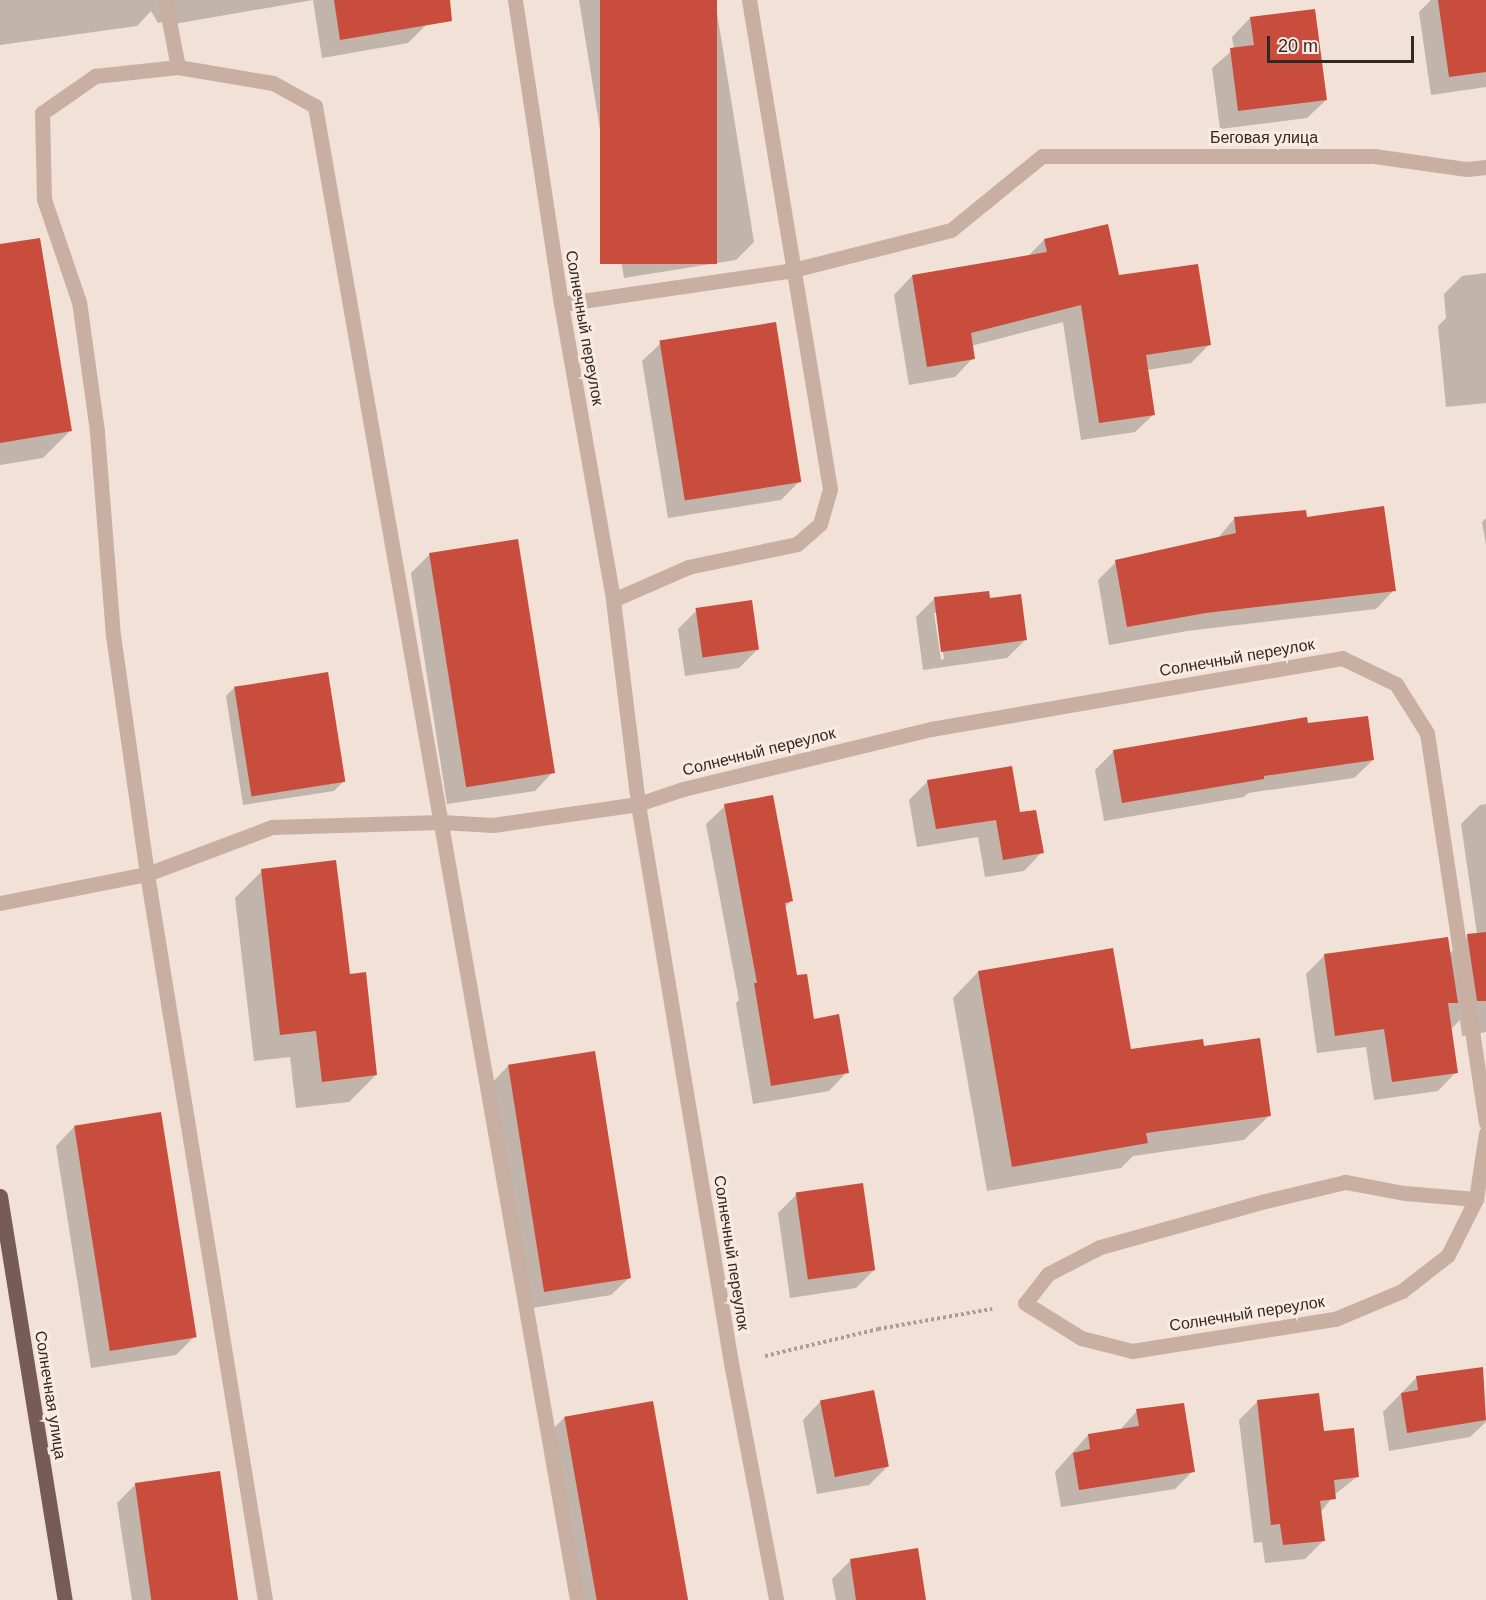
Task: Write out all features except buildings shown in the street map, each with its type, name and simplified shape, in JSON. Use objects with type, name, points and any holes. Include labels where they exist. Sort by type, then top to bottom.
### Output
[{"type":"main road","name":"Солнечная улица","points":[[0,1196],[65,1600]]},
{"type":"street","points":[[165,0],[178,67]]},
{"type":"street","name":"Солнечный переулок","points":[[515,0],[561,304],[613,600],[638,804],[731,1363],[776,1600]]},
{"type":"street","points":[[613,600],[688,567],[797,544],[820,524],[830,489],[749,0]]},
{"type":"street","points":[[265,1600],[147,874],[112,636],[97,431],[79,302],[44,200],[42,113],[95,76],[178,67],[273,83],[315,106],[577,1600]]},
{"type":"street","name":"Беговая улица","points":[[793,270],[951,230],[1042,156],[1374,156],[1467,169],[1486,167]]},
{"type":"street","points":[[561,304],[793,270]]},
{"type":"street","name":"Солнечный переулок","points":[[638,804],[683,789],[931,729],[1342,658],[1396,684],[1427,733],[1486,1123]]},
{"type":"street","points":[[0,903],[147,874],[272,827],[441,822],[493,825],[638,804]]},
{"type":"street","name":"Солнечный переулок","points":[[1026,1303],[1081,1338],[1132,1351],[1335,1319],[1402,1291],[1448,1255],[1476,1199],[1486,1133]]},
{"type":"street","points":[[1026,1303],[1048,1274],[1100,1247],[1288,1195],[1346,1182],[1404,1194],[1476,1199]]},
{"type":"path","points":[[731,1363],[878,1329],[1026,1303]]}]
